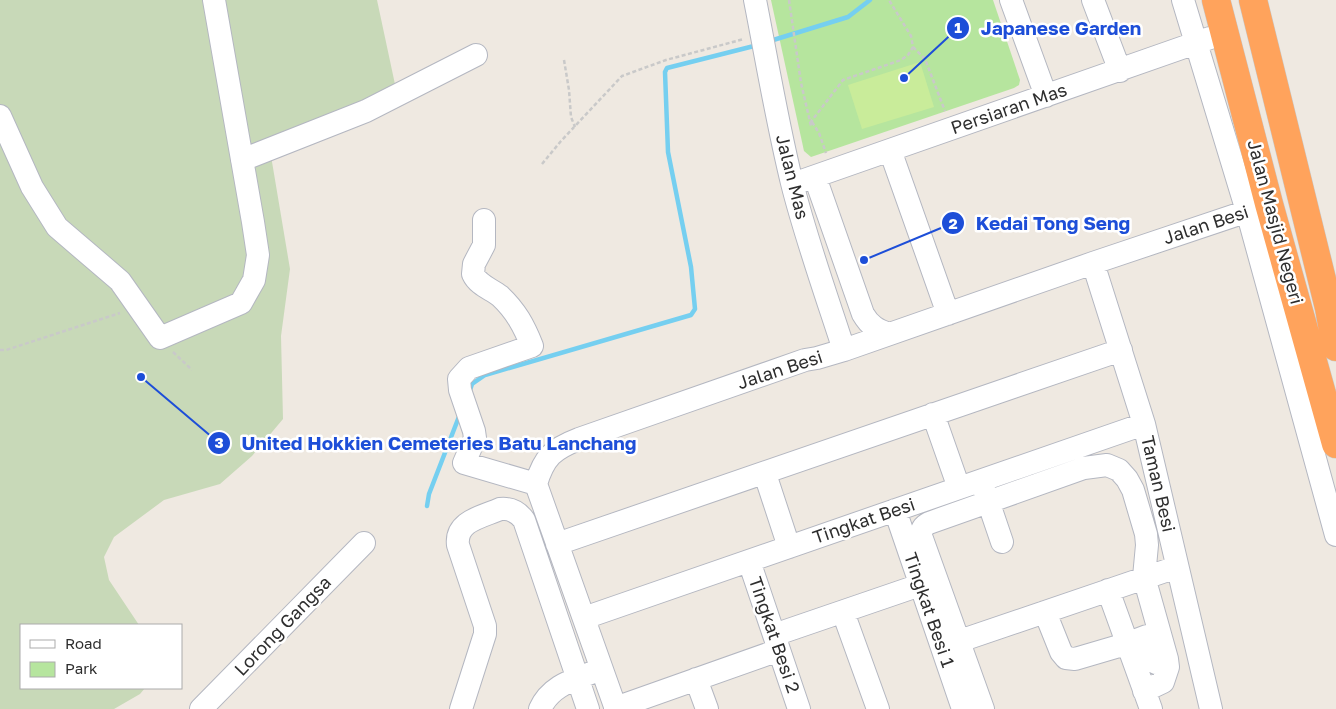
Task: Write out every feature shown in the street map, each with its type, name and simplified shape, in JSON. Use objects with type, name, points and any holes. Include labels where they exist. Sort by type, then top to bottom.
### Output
[{"type":"highway","name":"Jalan Masjid Negeri","points":[[1216,0],[1225,33],[1258,208],[1336,444]]},
{"type":"highway","points":[[1237,0],[1276,155],[1278,170],[1276,186],[1258,208]]},
{"type":"highway","name":"Jalan Masjid Negeri","points":[[1253,0],[1332,307],[1336,347]]},
{"type":"street","points":[[0,116],[32,187],[56,227],[120,280],[160,338],[242,302],[254,280],[258,255],[248,184],[242,160],[214,0]]},
{"type":"street","name":"Jalan Mas","points":[[755,0],[792,184],[844,350]]},
{"type":"street","points":[[1011,0],[1046,96]]},
{"type":"street","points":[[1093,0],[1120,71]]},
{"type":"street","points":[[1183,0],[1196,43],[1258,208],[1336,535]]},
{"type":"street","name":"Persiaran Mas","points":[[792,184],[1225,33]]},
{"type":"street","points":[[242,160],[366,111],[476,55]]},
{"type":"street","points":[[890,150],[948,314]]},
{"type":"street","points":[[823,174],[863,314],[876,329],[890,334]]},
{"type":"street","name":"Jalan Besi","points":[[536,484],[541,468],[548,458],[558,449],[568,444],[804,360],[844,350],[1093,263],[1258,208]]},
{"type":"street","points":[[484,220],[484,245],[474,264],[472,274],[478,282],[499,296],[518,315],[532,346],[469,368],[459,378],[460,390],[475,438],[464,463],[536,484],[615,709],[696,679],[843,612],[920,585]]},
{"type":"street","name":"Taman Besi","points":[[1093,263],[1144,424],[1212,709]]},
{"type":"street","points":[[804,360],[819,348],[828,336],[834,319]]},
{"type":"street","points":[[557,544],[1121,350]]},
{"type":"street","points":[[933,414],[959,488]]},
{"type":"street","name":"Tingkat Besi","points":[[584,618],[1144,424]]},
{"type":"street","points":[[983,709],[951,645],[921,536],[921,530],[924,526],[987,497],[1084,468],[1108,465],[1120,470],[1127,479],[1133,490],[1146,534],[1144,578],[1168,667],[1153,694]]},
{"type":"street","points":[[765,474],[789,547]]},
{"type":"street","points":[[987,497],[1002,542]]},
{"type":"street","points":[[461,709],[485,634],[485,626],[457,538],[459,531],[464,525],[500,509],[514,510],[524,520],[588,709]]},
{"type":"street","name":"Tingkat Besi 1","points":[[895,510],[920,585],[951,645],[963,709]]},
{"type":"street","name":"Lorong Gangsa","points":[[202,709],[364,543]]},
{"type":"street","name":"Tingkat Besi 2","points":[[749,561],[799,709]]},
{"type":"street","points":[[951,645],[1177,567]]},
{"type":"street","points":[[1108,590],[1126,644],[1153,694]]},
{"type":"street","points":[[843,612],[878,709]]},
{"type":"street","points":[[1045,612],[1061,652],[1066,658],[1075,658],[1126,644]]},
{"type":"street","points":[[540,709],[545,699],[553,690],[601,669]]},
{"type":"street","points":[[696,679],[707,709]]},
{"type":"path","points":[[789,0],[801,83],[811,123],[819,133],[823,174]]},
{"type":"path","points":[[889,0],[910,36],[913,47],[925,59],[950,129]]},
{"type":"path","points":[[542,164],[622,76],[666,60],[746,38],[761,30]]},
{"type":"path","points":[[811,123],[843,80],[900,60],[908,56],[913,47]]},
{"type":"path","points":[[564,60],[571,117],[575,127]]},
{"type":"path","points":[[0,350],[6,350],[138,307]]},
{"type":"path","points":[[160,338],[192,370]]},
{"type":"green space","points":[[0,0],[377,0],[396,89],[269,144],[290,269],[281,336],[283,419],[252,456],[220,484],[164,500],[114,537],[104,557],[109,580],[138,624],[20,624],[20,689],[144,689],[140,694],[114,709],[0,709]]},
{"type":"green space","points":[[771,0],[993,0],[1020,80],[1019,85],[811,157],[804,151]]},
{"type":"green space","points":[[920,62],[934,107],[862,129],[848,85]]},
{"type":"waterway","points":[[770,41],[848,17],[870,0]]},
{"type":"waterway","points":[[470,390],[472,384],[485,375],[691,315],[695,309],[691,267],[668,152],[665,72],[667,68],[758,45]]},
{"type":"waterway","points":[[427,506],[429,494],[460,414]]},
{"type":"place","name":"Japanese Garden","points":[[904,78]]},
{"type":"place","name":"Kedai Tong Seng","points":[[864,260]]},
{"type":"place","name":"United Hokkien Cemeteries Batu Lanchang","points":[[141,377]]}]
